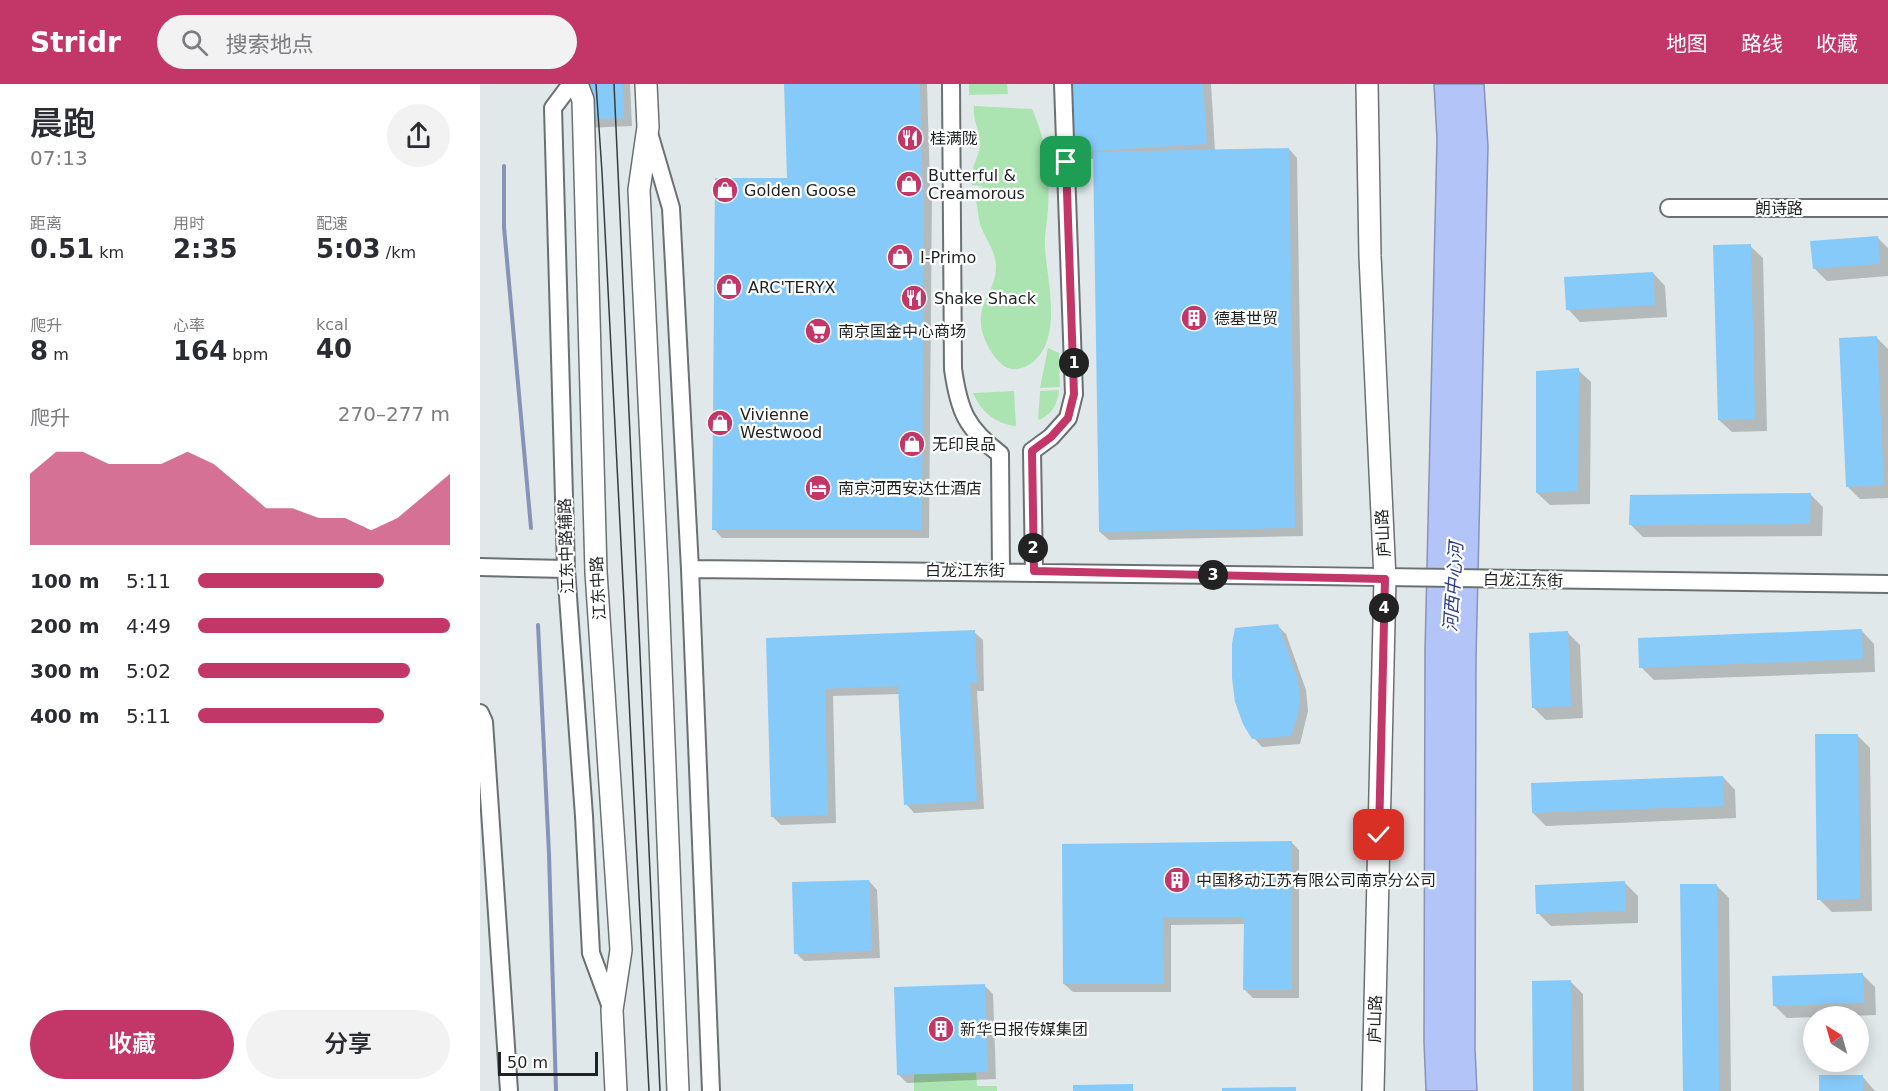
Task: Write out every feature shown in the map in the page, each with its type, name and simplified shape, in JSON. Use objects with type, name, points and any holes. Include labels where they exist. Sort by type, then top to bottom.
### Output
[{"type":"main road","name":"江东中路","points":[[577,84],[583,100],[596,572],[621,950],[612,1010],[616,1091]]},
{"type":"main road","points":[[646,84],[648,127],[639,190],[657,556],[678,1091]]},
{"type":"main road","name":"庐山路","points":[[1367,84],[1370,256],[1385,579],[1373,1091]]},
{"type":"street","name":"江东中路辅路","points":[[571,84],[553,108],[566,568],[584,816],[591,953],[612,1010]]},
{"type":"street","points":[[951,84],[953,369],[957,396],[969,426],[985,443],[1000,454],[1001,571]]},
{"type":"street","points":[[1034,571],[1032,451],[1051,437],[1068,418],[1074,394],[1063,84]]},
{"type":"street","points":[[648,127],[671,208],[690,569],[711,1091]]},
{"type":"street","name":"朗诗路","points":[[1670,208],[1888,208]]},
{"type":"street","points":[[480,567],[566,568]]},
{"type":"street","name":"白龙江东街","points":[[690,569],[1034,571],[1385,579],[1888,584]]},
{"type":"street","points":[[480,713],[484,722],[509,1091]]},
{"type":"green space","points":[[969,84],[1007,84],[1008,94],[969,95]]},
{"type":"green space","points":[[974,106],[1032,109],[1041,134],[1046,159],[1049,198],[1045,243],[1051,324],[1042,352],[1031,363],[1018,369],[1007,368],[999,362],[987,344],[981,328],[982,309],[995,276],[996,266],[994,254],[980,224],[976,201],[983,190],[982,186],[972,185],[972,172],[980,143]]},
{"type":"green space","points":[[1048,348],[1059,353],[1060,387],[1040,388]]},
{"type":"green space","points":[[1059,390],[1053,409],[1047,416],[1038,420],[1040,391]]},
{"type":"green space","points":[[1014,391],[1016,426],[1002,423],[990,416],[980,406],[973,393]]},
{"type":"green space","points":[[976,1072],[977,1086],[997,1086],[997,1091],[914,1091],[914,1074]]},
{"type":"water","name":"河西中心河","points":[[1434,84],[1484,84],[1488,146],[1476,659],[1475,1049],[1477,1091],[1426,1091],[1424,1042],[1425,651],[1437,139]]},
{"type":"building","points":[[572,84],[623,84],[624,118],[574,120]]},
{"type":"building","name":"南京国金中心商场","points":[[784,84],[920,84],[922,178],[924,179],[922,530],[712,530],[715,178],[787,178]]},
{"type":"building","points":[[1055,84],[1203,84],[1207,144],[1059,153]]},
{"type":"building","name":"德基世贸","points":[[1289,148],[1295,528],[1099,532],[1093,152]]},
{"type":"building","points":[[1878,236],[1880,264],[1813,269],[1810,241]]},
{"type":"building","points":[[1751,244],[1755,419],[1718,420],[1713,245]]},
{"type":"building","points":[[1653,272],[1655,305],[1566,310],[1564,277]]},
{"type":"building","points":[[1877,336],[1884,485],[1846,487],[1839,338]]},
{"type":"building","points":[[1579,368],[1578,491],[1536,493],[1536,371]]},
{"type":"building","points":[[1811,493],[1810,524],[1629,525],[1630,495]]},
{"type":"building","points":[[1278,624],[1298,680],[1300,702],[1297,718],[1291,736],[1252,739],[1243,724],[1235,702],[1232,643],[1235,628]]},
{"type":"building","points":[[1862,629],[1863,659],[1639,668],[1638,638]]},
{"type":"building","points":[[975,630],[977,683],[970,683],[977,801],[904,805],[898,686],[825,689],[828,815],[771,817],[766,638]]},
{"type":"building","points":[[1568,631],[1571,706],[1532,708],[1529,633]]},
{"type":"building","points":[[1815,734],[1858,734],[1860,899],[1817,900]]},
{"type":"building","points":[[1723,776],[1724,806],[1532,813],[1531,783]]},
{"type":"building","name":"中国移动江苏有限公司南京分公司","points":[[1292,841],[1292,990],[1243,990],[1244,917],[1163,917],[1164,984],[1063,984],[1062,844]]},
{"type":"building","points":[[869,880],[872,951],[794,954],[792,882]]},
{"type":"building","points":[[1625,881],[1626,911],[1536,914],[1535,885]]},
{"type":"building","points":[[1680,884],[1717,884],[1719,1091],[1683,1091]]},
{"type":"building","points":[[1863,973],[1864,1003],[1773,1006],[1772,976]]},
{"type":"building","points":[[1571,980],[1572,1091],[1533,1091],[1532,981]]},
{"type":"building","name":"新华日报传媒集团","points":[[985,984],[988,1072],[897,1075],[894,987]]},
{"type":"building","points":[[1819,1075],[1863,1075],[1863,1091],[1819,1091]]},
{"type":"building","points":[[1133,1084],[1133,1091],[1073,1091],[1073,1085]]},
{"type":"building","points":[[1296,1087],[1296,1091],[1222,1091],[1222,1088]]},
{"type":"waterway","points":[[504,166],[504,227],[531,528]]},
{"type":"waterway","points":[[538,625],[549,854],[556,1091]]},
{"type":"tram line","points":[[596,84],[649,1091]]},
{"type":"tram line","points":[[614,84],[660,1091]]},
{"type":"place","name":"桂满陇","points":[[910,138]]},
{"type":"place","name":"Butterful & Creamorous","points":[[909,184]]},
{"type":"place","name":"Golden Goose","points":[[725,190]]},
{"type":"place","name":"I-Primo","points":[[900,257]]},
{"type":"place","name":"ARC'TERYX","points":[[729,287]]},
{"type":"place","name":"Shake Shack","points":[[914,298]]},
{"type":"place","name":"德基世贸","points":[[1194,318]]},
{"type":"place","name":"南京国金中心商场","points":[[818,331]]},
{"type":"place","name":"Vivienne Westwood","points":[[720,423]]},
{"type":"place","name":"无印良品","points":[[912,444]]},
{"type":"place","name":"南京河西安达仕酒店","points":[[818,488]]},
{"type":"place","name":"中国移动江苏有限公司南京分公司","points":[[1177,880]]},
{"type":"place","name":"新华日报传媒集团","points":[[941,1029]]},
{"type":"route","points":[[1066,162],[1074,394],[1068,418],[1051,437],[1032,451],[1034,571],[1385,579],[1379,835]]}]
